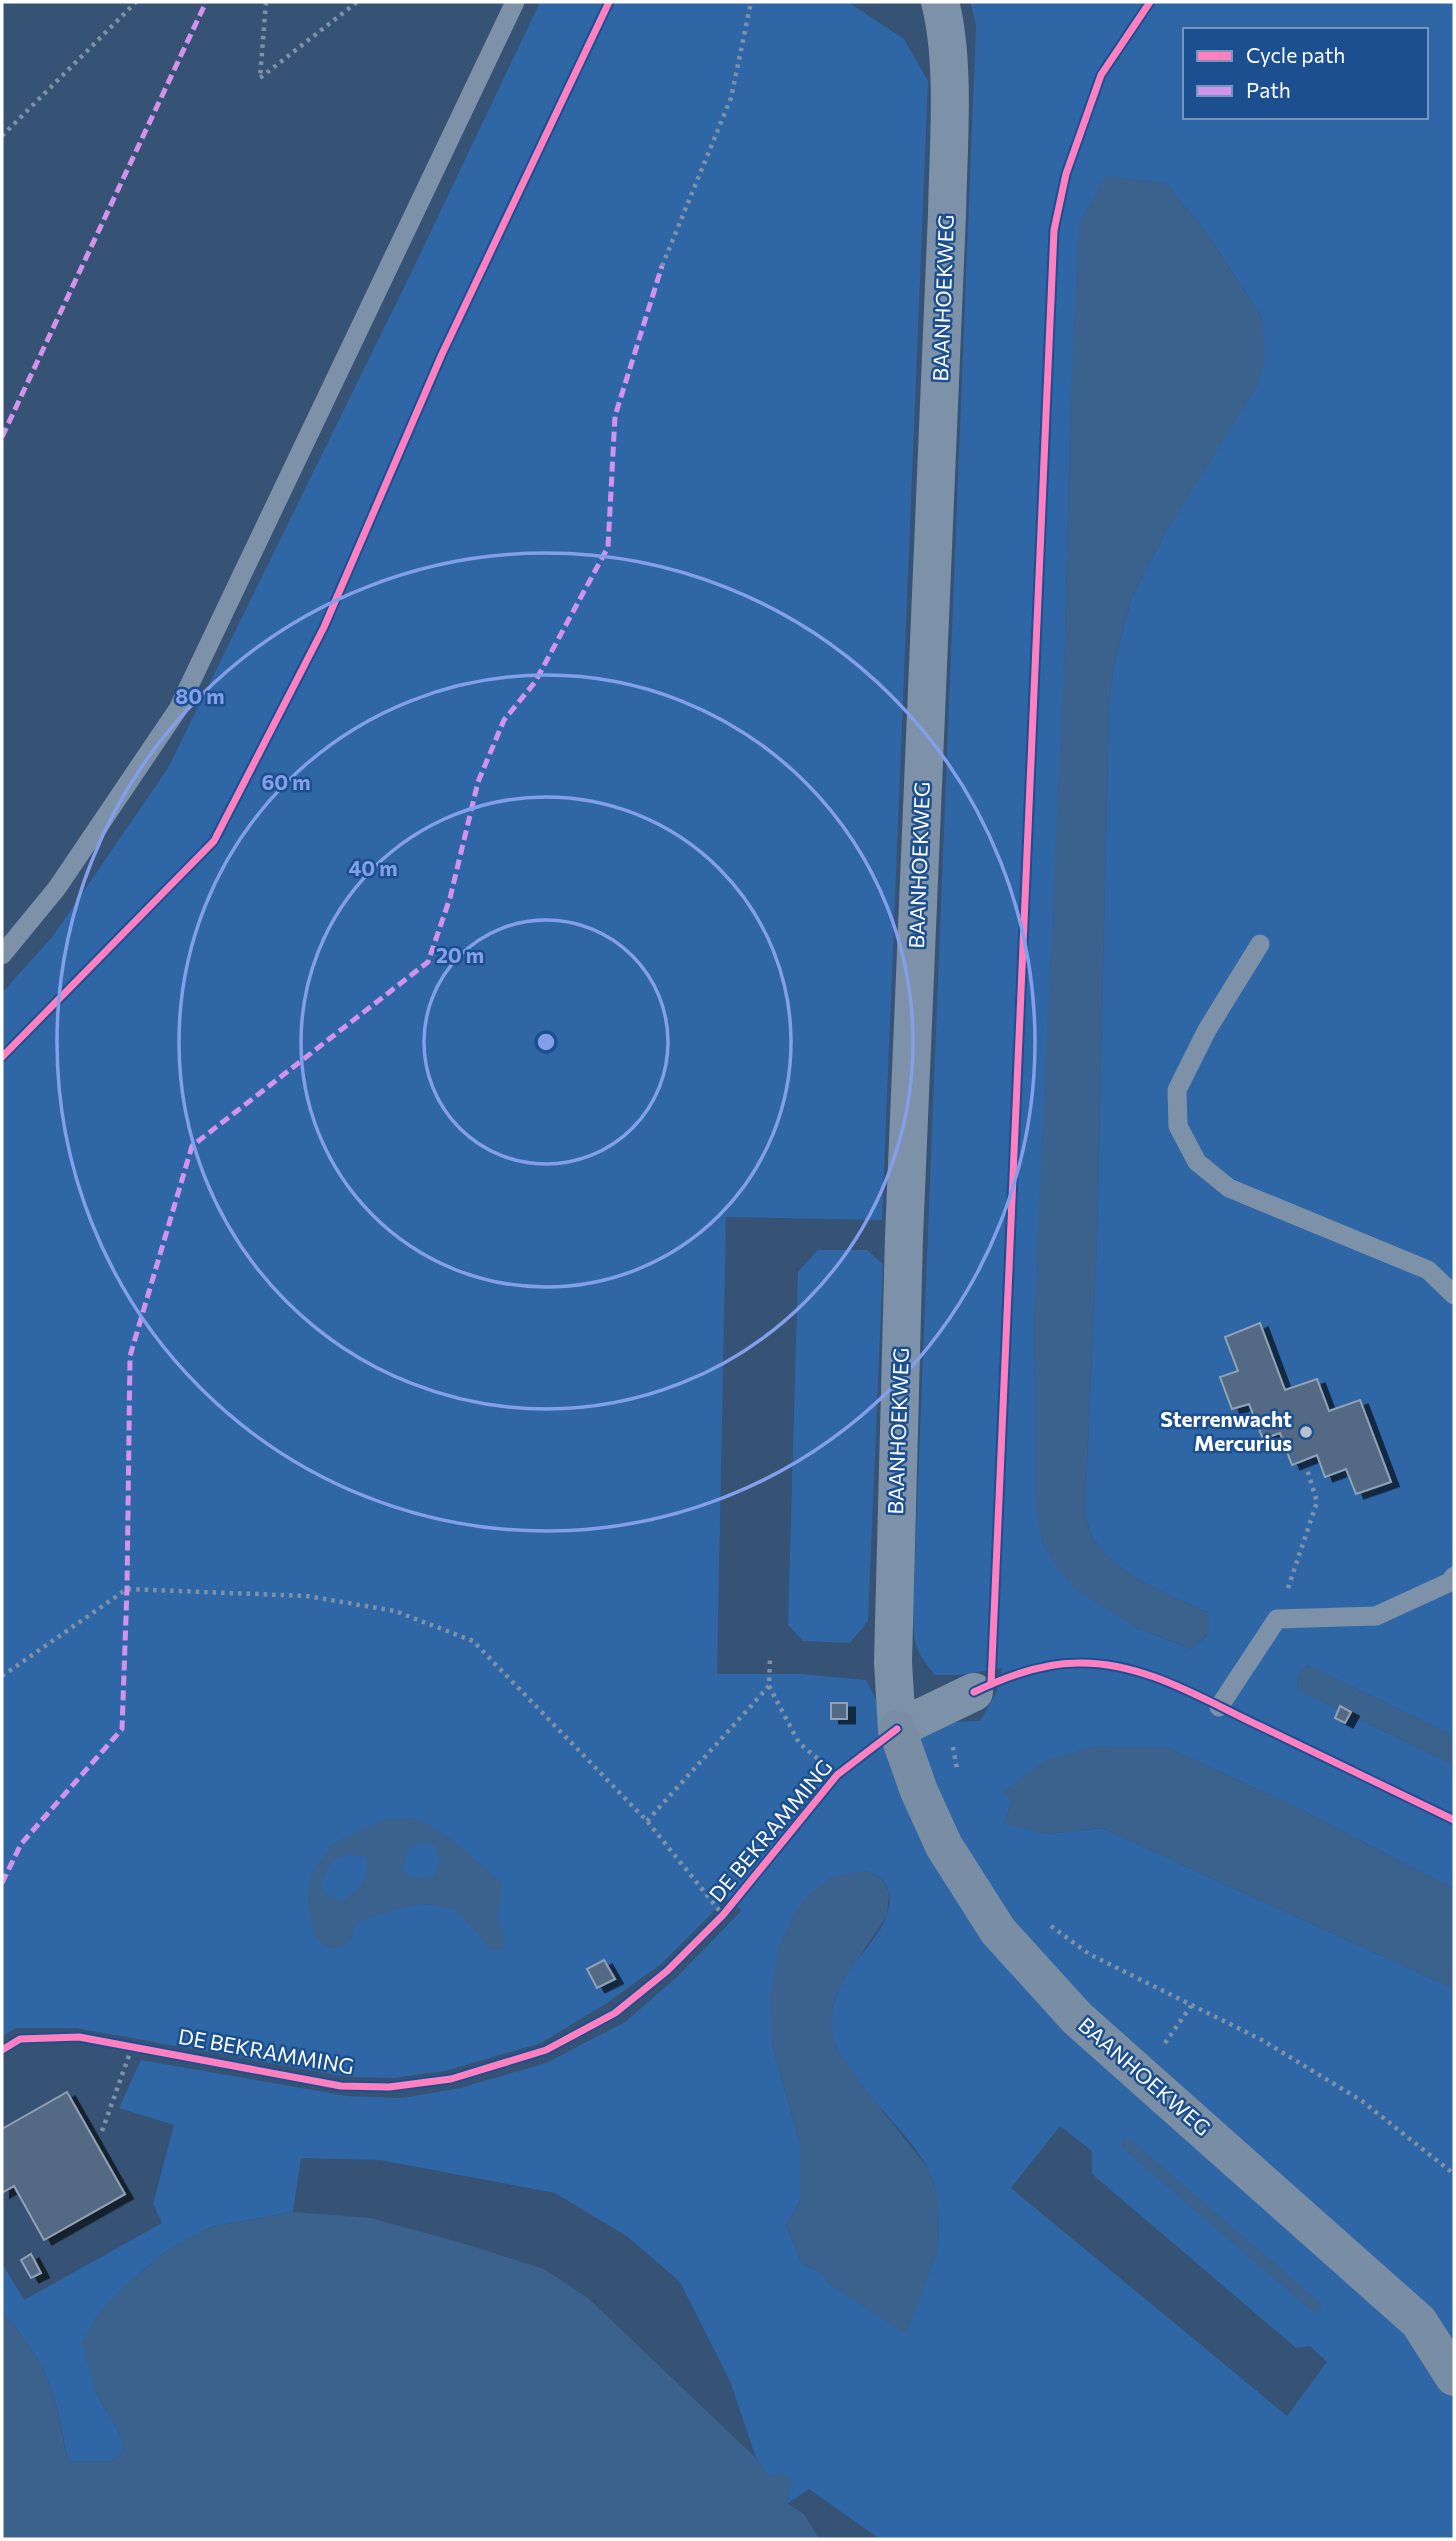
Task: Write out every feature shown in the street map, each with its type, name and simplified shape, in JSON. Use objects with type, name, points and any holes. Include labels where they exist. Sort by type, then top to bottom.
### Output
[{"type":"street","name":"BAANHOEKWEG","points":[[940,2],[946,25],[949,80],[947,214],[904,1237],[892,1662],[897,1728],[919,1791],[944,1846],[998,1931],[1077,2018],[1419,2322],[1454,2377]]},
{"type":"street","points":[[897,1728],[960,1699]]},
{"type":"lane","points":[[2,955],[57,888],[178,709],[515,2]]},
{"type":"lane","points":[[1260,944],[1207,1030],[1177,1090],[1178,1126],[1197,1162],[1230,1188],[1428,1270],[1454,1295]]},
{"type":"lane","points":[[1219,1707],[1277,1619],[1376,1616],[1450,1581],[1454,1576]]},
{"type":"path","points":[[2,136],[136,2]]},
{"type":"path","points":[[266,2],[260,78],[357,2]]},
{"type":"path","points":[[662,266],[731,98],[751,2]]},
{"type":"path","points":[[1277,1619],[1317,1502],[1307,1469]]},
{"type":"path","points":[[2,1676],[127,1589],[307,1596],[395,1611],[473,1641],[647,1821],[723,1915]]},
{"type":"path","points":[[770,1658],[769,1686],[799,1744],[837,1775]]},
{"type":"path","points":[[647,1821],[769,1686]]},
{"type":"path","points":[[959,1782],[960,1699]]},
{"type":"path","points":[[1047,1922],[1089,1954],[1262,2040],[1362,2101],[1454,2174]]},
{"type":"path","points":[[102,2131],[132,2047]]},
{"type":"shaded area","points":[[540,2],[848,2],[904,39],[928,81],[882,1220],[726,1217],[717,1674],[801,1674],[866,1680],[889,1724],[980,1721],[997,1691],[1002,1668],[960,1675],[935,1675],[916,1645],[913,1609],[976,25],[970,2],[1454,2],[1454,1736],[1307,1665],[1297,1676],[1298,1690],[1454,1765],[1454,1889],[1290,1804],[1166,1747],[1011,1802],[1004,1823],[1047,1834],[1102,1828],[1454,1989],[1454,2539],[880,2539],[809,2489],[787,2504],[756,2458],[730,2381],[680,2282],[628,2237],[555,2193],[380,2160],[301,2158],[293,2212],[211,2227],[166,2251],[117,2293],[95,2391],[122,2438],[122,2453],[113,2461],[69,2462],[57,2406],[47,2378],[25,2340],[2,2314],[2,2263],[24,2300],[162,2223],[153,2204],[174,2125],[119,2108],[141,2060],[347,2096],[402,2098],[460,2088],[546,2063],[625,2022],[677,1977],[742,1910],[726,1899],[661,1964],[607,2003],[541,2043],[445,2071],[393,2078],[347,2077],[76,2028],[16,2028],[2,2037],[2,993],[53,936],[168,768],[413,269]],"holes":[[[1105,177],[1166,183],[1209,236],[1262,318],[1162,539],[1131,599],[1114,665],[1109,706],[1097,1239],[1085,1511],[1092,1537],[1115,1563],[1144,1582],[1207,1612],[1207,1636],[1192,1649],[1136,1628],[1035,1509],[1071,391]],[[866,1871],[882,1878],[889,1892],[887,1916],[838,1992],[831,2022],[834,2040],[857,2079],[907,2138],[930,2173],[937,2202],[938,2252],[832,2286],[819,2271],[802,2264],[786,2225],[800,2201],[800,2143],[772,2044]],[[1060,2126],[1092,2151],[1092,2174],[1296,2348],[1310,2346],[1327,2362],[1287,2416],[1011,2188]]]},
{"type":"shaded area","points":[[1105,176],[1166,183],[1209,236],[1262,318],[1265,359],[1258,385],[1162,539],[1131,599],[1114,665],[1109,706],[1097,1239],[1085,1511],[1092,1537],[1115,1563],[1144,1582],[1207,1612],[1208,1634],[1192,1649],[1136,1628],[1072,1587],[1043,1545],[1035,1509],[1034,1319],[1065,641],[1071,391],[1079,223]]},
{"type":"shaded area","points":[[818,1250],[867,1250],[883,1264],[868,1621],[850,1643],[803,1641],[788,1625],[798,1272]]},
{"type":"shaded area","points":[[1307,1665],[1454,1736],[1454,1765],[1298,1690],[1297,1675]]},
{"type":"shaded area","points":[[1095,1746],[1166,1747],[1290,1804],[1454,1889],[1454,1989],[1102,1828],[1047,1834],[1004,1824],[1011,1802],[1003,1792],[1044,1761]]},
{"type":"shaded area","points":[[418,1818],[453,1840],[502,1883],[498,1920],[505,1942],[503,1950],[491,1950],[457,1912],[429,1905],[404,1907],[357,1922],[351,1940],[340,1948],[327,1948],[321,1943],[314,1935],[308,1905],[310,1875],[334,1842],[386,1819]],"holes":[[[423,1843],[435,1845],[440,1862],[434,1877],[412,1878],[402,1870],[409,1848]],[[349,1854],[365,1857],[367,1871],[363,1882],[343,1901],[323,1893],[321,1882],[332,1861]]]},
{"type":"shaded area","points":[[866,1871],[882,1878],[889,1892],[887,1916],[846,1976],[835,1999],[831,2024],[837,2049],[930,2171],[938,2200],[938,2252],[906,2334],[832,2286],[819,2271],[802,2264],[786,2225],[800,2201],[800,2143],[772,2044],[770,1997],[779,1946],[796,1910],[809,1894],[833,1876]]},
{"type":"shaded area","points":[[293,2212],[371,2218],[544,2269],[588,2298],[756,2458],[770,2477],[779,2472],[792,2480],[787,2503],[804,2514],[819,2539],[2,2539],[2,2314],[25,2340],[47,2378],[69,2462],[113,2461],[122,2453],[122,2438],[95,2391],[82,2343],[95,2318],[117,2293],[166,2251],[211,2227]]},
{"type":"building","points":[[1260,1323],[1285,1390],[1317,1379],[1329,1411],[1360,1400],[1391,1482],[1356,1494],[1346,1469],[1325,1477],[1317,1455],[1292,1465],[1280,1433],[1263,1439],[1249,1404],[1232,1409],[1220,1377],[1238,1371],[1225,1337]]},
{"type":"building","points":[[831,1703],[847,1703],[847,1719],[831,1719]]},
{"type":"building","points":[[1340,1706],[1351,1712],[1345,1723],[1335,1718]]},
{"type":"building","points":[[604,1960],[615,1979],[597,1988],[587,1969]]},
{"type":"building","points":[[67,2092],[125,2194],[44,2240],[14,2186],[2,2193],[2,2129]]},
{"type":"building","points":[[31,2254],[41,2273],[31,2278],[21,2260]]},
{"type":"waterway","points":[[1128,2145],[1315,2306]]},
{"type":"marked path","points":[[2,437],[206,2]]},
{"type":"marked path","points":[[2,1883],[21,1844],[122,1729],[130,1356],[192,1146],[428,962],[450,898],[478,782],[504,720],[535,682],[608,547],[615,416],[662,266]]},
{"type":"cycle path","points":[[2,1057],[214,841],[324,627],[442,354],[609,2]]},
{"type":"cycle path","points":[[991,1684],[1054,230],[1066,174],[1101,75],[1150,2]]},
{"type":"cycle path","points":[[974,1692],[1011,1676],[1050,1665],[1077,1663],[1126,1668],[1195,1694],[1454,1820]]},
{"type":"cycle path","name":"DE BEKRAMMING","points":[[2,2050],[20,2039],[79,2037],[341,2086],[389,2087],[451,2079],[546,2050],[615,2013],[667,1971],[723,1915],[837,1775],[897,1729]]},
{"type":"place","name":"Sterrenwacht Mercurius","points":[[1306,1432]]}]
